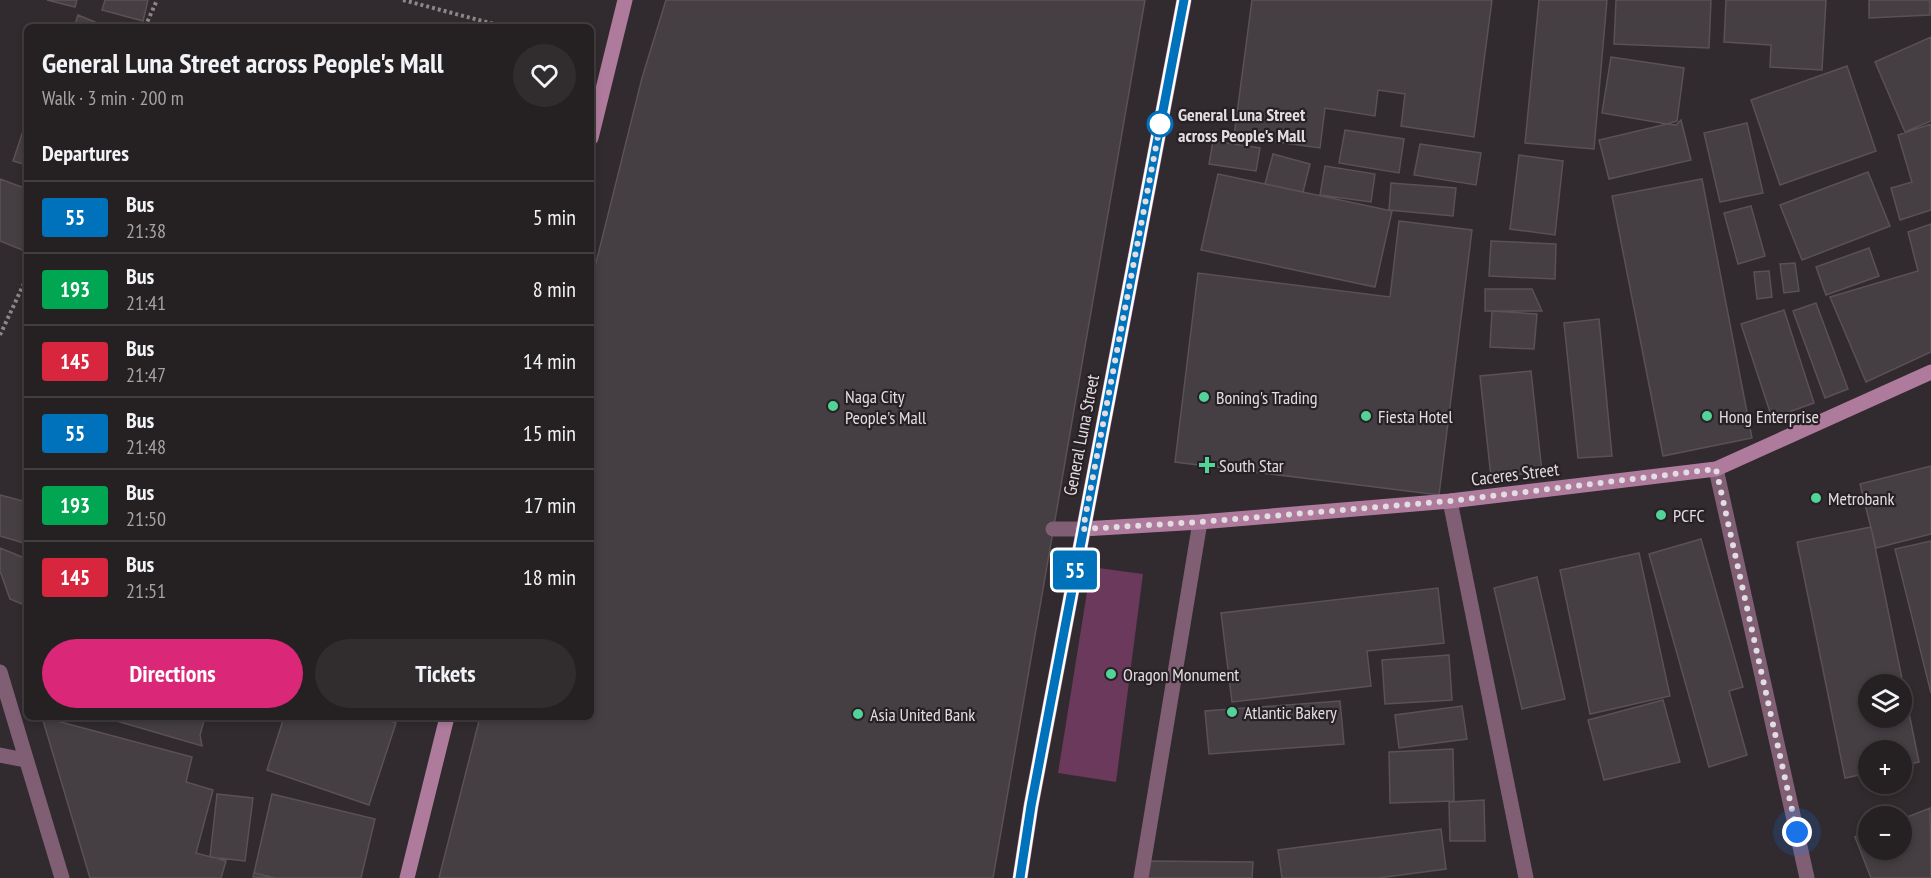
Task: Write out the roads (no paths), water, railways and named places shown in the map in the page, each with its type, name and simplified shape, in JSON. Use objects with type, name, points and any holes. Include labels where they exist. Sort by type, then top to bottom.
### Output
[{"type":"main road","points":[[594,126],[625,0]]},
{"type":"main road","name":"General Luna Street","points":[[1020,878],[1083,529],[1184,0]]},
{"type":"main road","name":"Caceres Street","points":[[1083,529],[1200,522],[1450,501],[1716,469],[1931,372]]},
{"type":"main road","points":[[408,878],[446,720]]},
{"type":"street","points":[[1716,469],[1807,878]]},
{"type":"street","points":[[1450,501],[1526,878]]},
{"type":"street","points":[[1141,878],[1200,522]]},
{"type":"street","points":[[1053,529],[1083,529]]},
{"type":"street","points":[[0,672],[62,878]]},
{"type":"street","points":[[0,755],[25,760]]},
{"type":"place","name":"General Luna Street across People's Mall","points":[[1160,124]]},
{"type":"place","name":"Boning's Trading","points":[[1204,397]]},
{"type":"place","name":"Naga City People's Mall","points":[[833,406]]},
{"type":"place","name":"Fiesta Hotel","points":[[1366,416]]},
{"type":"place","name":"Hong Enterprise","points":[[1707,416]]},
{"type":"place","name":"South Star","points":[[1207,465]]},
{"type":"place","name":"Metrobank","points":[[1816,498]]},
{"type":"place","name":"PCFC","points":[[1661,515]]},
{"type":"place","name":"Oragon Monument","points":[[1111,674]]},
{"type":"place","name":"Atlantic Bakery","points":[[1232,712]]},
{"type":"place","name":"Asia United Bank","points":[[858,714]]}]
